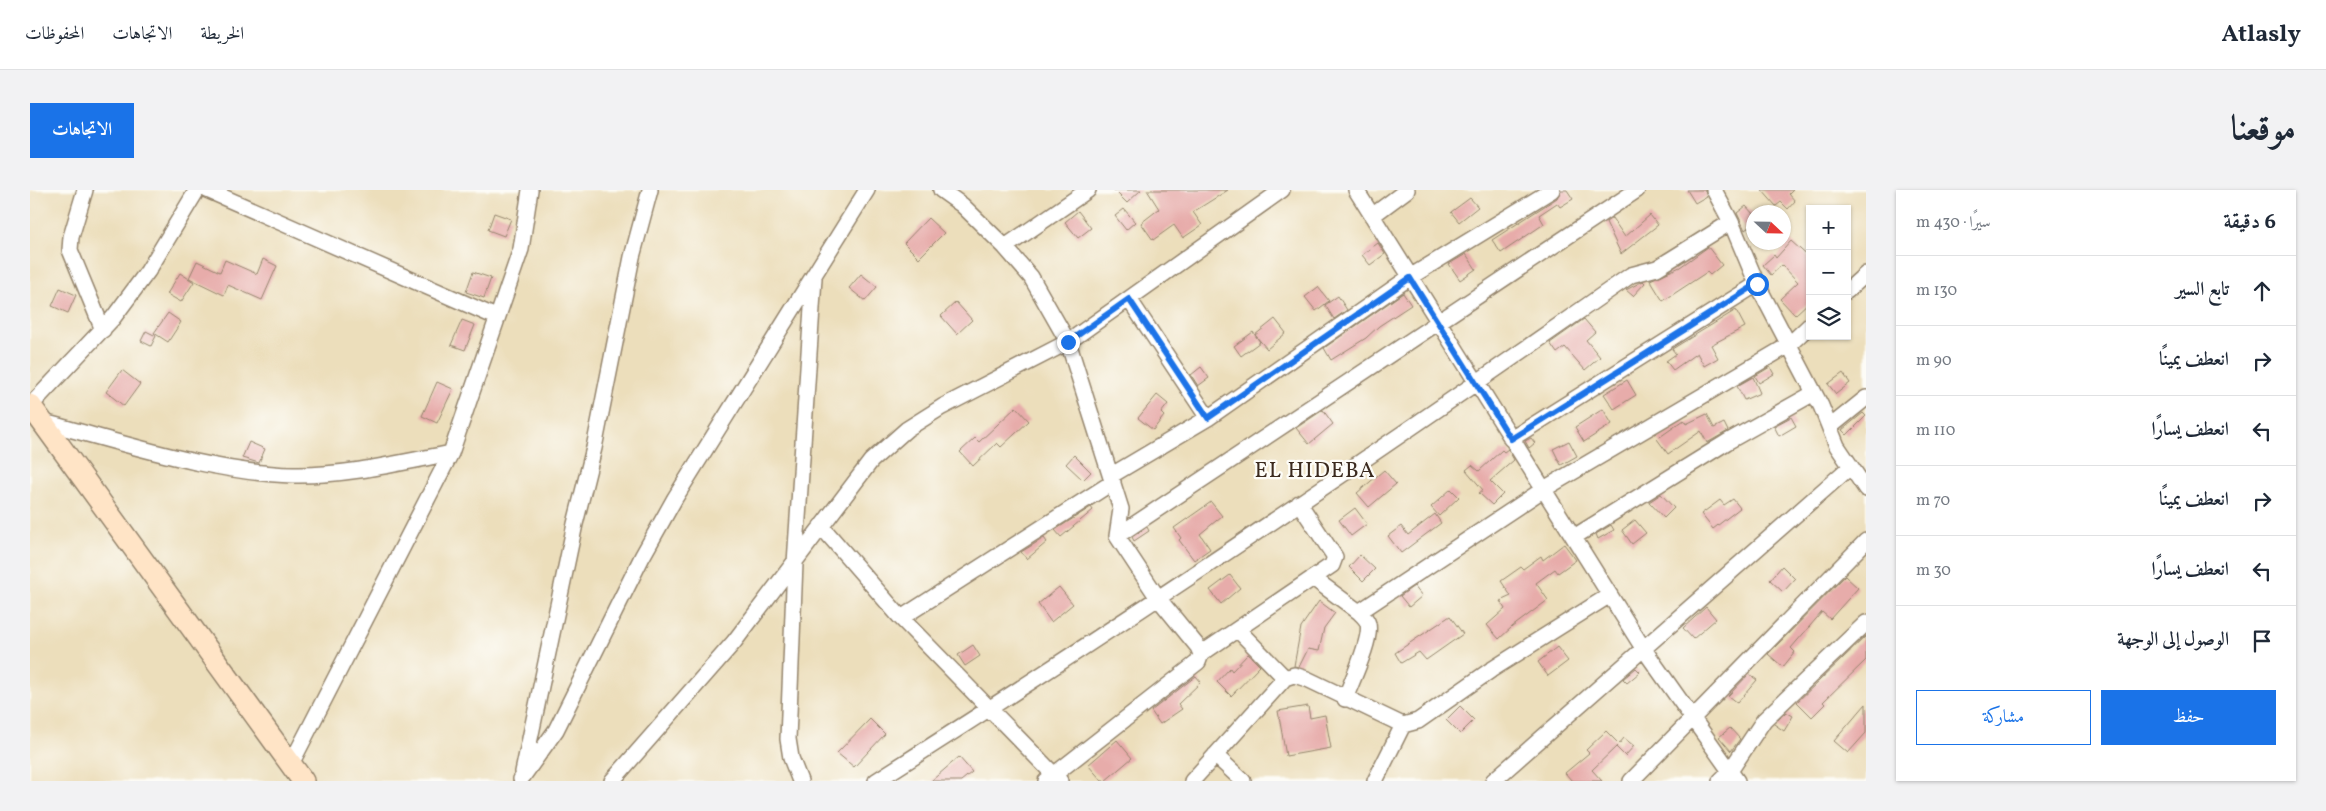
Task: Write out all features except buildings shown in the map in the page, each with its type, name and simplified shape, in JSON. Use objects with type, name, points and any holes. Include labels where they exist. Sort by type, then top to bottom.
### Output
[{"type":"main road","points":[[34,411],[303,781]]},
{"type":"street","points":[[85,190],[71,237],[70,250],[102,330]]},
{"type":"street","points":[[197,190],[148,271],[102,330],[34,411],[230,470],[292,475],[342,473],[451,453]]},
{"type":"street","points":[[207,190],[496,317]]},
{"type":"street","points":[[291,764],[451,453],[496,317],[521,249],[530,190]]},
{"type":"street","points":[[521,780],[575,524],[594,448],[632,257],[650,190]]},
{"type":"street","points":[[521,780],[556,730],[642,557],[675,498],[867,190]]},
{"type":"street","points":[[1005,247],[1088,190]]},
{"type":"street","points":[[612,781],[734,642],[871,461],[907,429],[942,407],[1068,342],[1282,190]]},
{"type":"street","points":[[1356,190],[1610,596],[1692,718],[1729,778],[1764,720],[1866,623]]},
{"type":"street","points":[[1372,216],[1407,190]]},
{"type":"street","points":[[901,618],[1208,418],[1410,278],[1552,190]]},
{"type":"street","points":[[1117,536],[1438,320],[1554,247],[1637,190]]},
{"type":"street","points":[[1714,190],[1731,222],[1757,284],[1814,393],[1837,446],[1866,488]]},
{"type":"street","points":[[950,192],[1005,247],[1031,277],[1068,342],[1121,509],[1117,536],[1158,598],[1198,647],[1201,654]]},
{"type":"street","points":[[876,781],[1158,598],[1477,382],[1631,274],[1658,268],[1731,222]]},
{"type":"street","points":[[1851,288],[1866,274]]},
{"type":"street","points":[[800,781],[791,758],[788,739],[795,563],[814,275]]},
{"type":"street","points":[[1511,439],[1757,284]]},
{"type":"street","points":[[1129,299],[1208,418]]},
{"type":"street","points":[[1359,612],[1544,489],[1789,344],[1806,329]]},
{"type":"street","points":[[1574,537],[1727,442],[1814,393]]},
{"type":"street","points":[[1830,427],[1866,398]]},
{"type":"street","points":[[1493,781],[1850,467]]},
{"type":"street","points":[[821,526],[901,618],[991,708],[1054,779],[1198,662],[1201,654],[1332,565],[1335,557],[1298,503]]},
{"type":"street","points":[[1631,781],[1866,542]]},
{"type":"street","points":[[1313,578],[1359,612],[1366,618],[1369,626],[1367,637],[1345,699]]},
{"type":"street","points":[[1192,781],[1285,678],[1294,675],[1307,679],[1403,726],[1418,721],[1491,670],[1610,596]]},
{"type":"street","points":[[1238,630],[1285,678]]},
{"type":"street","points":[[1376,781],[1403,726]]},
{"type":"street","points":[[1215,755],[1243,781]]},
{"type":"district","name":"EL HIDEBA","points":[[1315,469]]},
{"type":"route","points":[[1068,342],[1129,299],[1208,418],[1410,278],[1511,439],[1757,284]]}]
